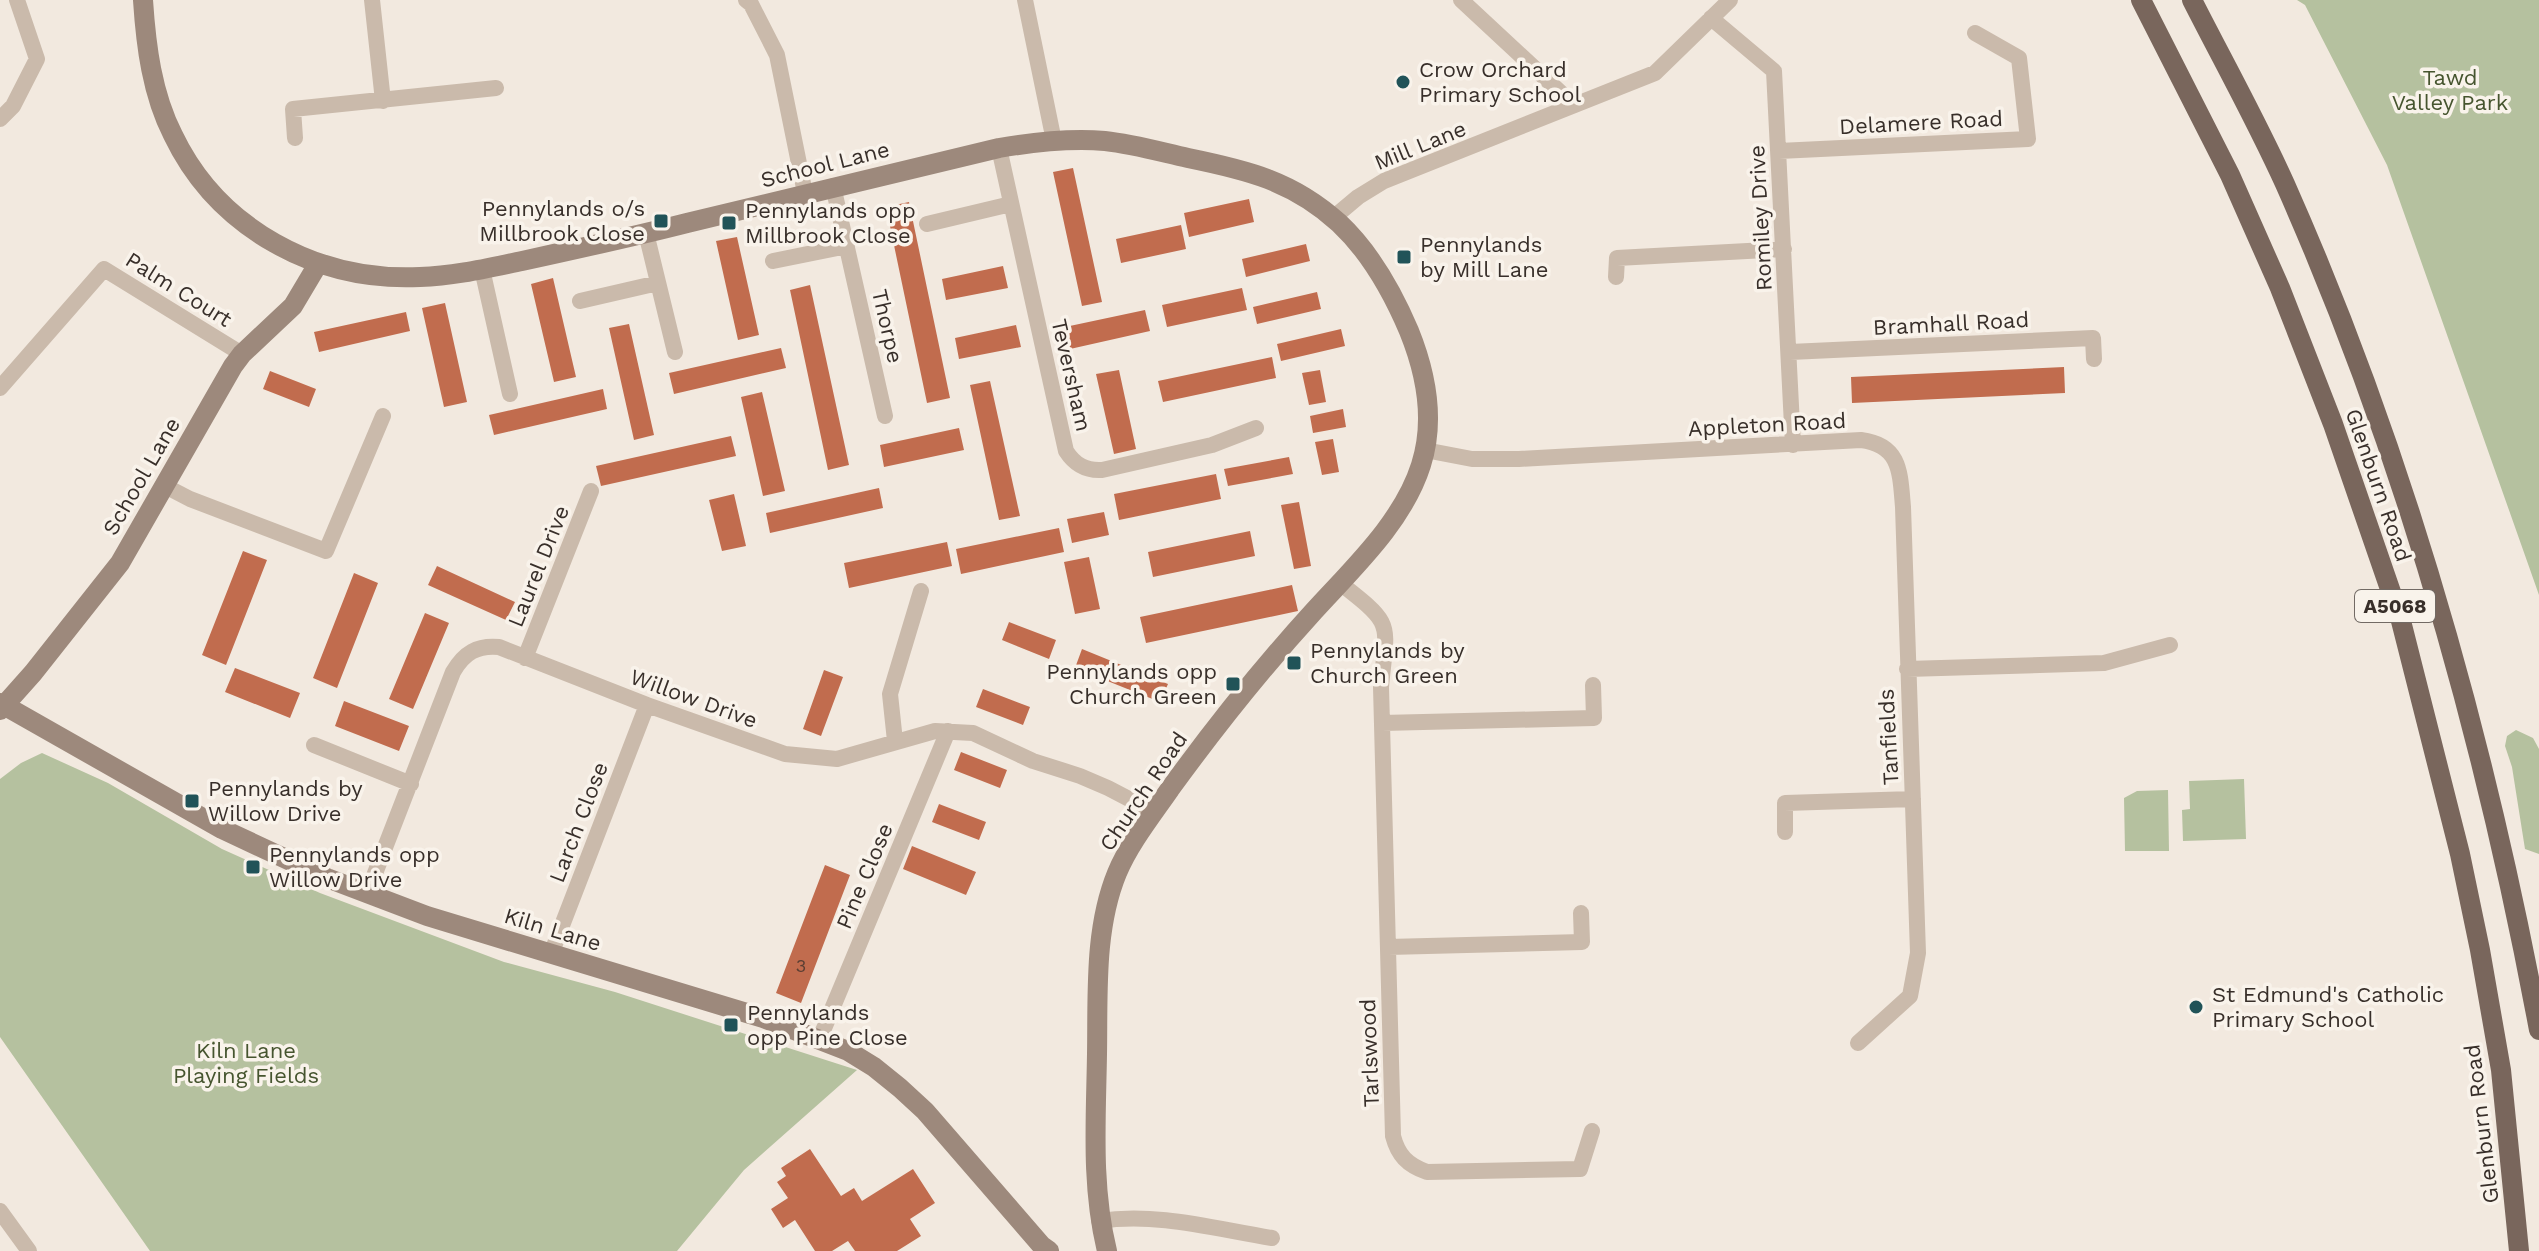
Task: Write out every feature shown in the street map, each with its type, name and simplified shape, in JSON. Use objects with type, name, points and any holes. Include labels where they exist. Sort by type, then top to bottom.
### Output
[{"type":"main road","name":"Glenburn Road","points":[[2141,0],[2230,175],[2280,288],[2333,424],[2401,621],[2460,854],[2480,950],[2501,1070],[2519,1251]]},
{"type":"main road","name":"Glenburn Road","points":[[2192,0],[2284,183],[2366,383],[2420,543],[2439,602],[2510,884],[2539,1030]]},
{"type":"street","points":[[0,119],[13,106],[37,59],[17,0]]},
{"type":"street","name":"School Lane","points":[[143,0],[155,85],[173,136],[205,186],[226,209],[282,249],[318,264],[367,275],[445,276],[482,269],[999,148],[1054,141],[1119,143],[1257,173],[1296,191],[1333,218]]},
{"type":"street","points":[[372,0],[383,101]]},
{"type":"street","points":[[746,0],[777,55],[805,193]]},
{"type":"street","points":[[1025,0],[1054,141]]},
{"type":"street","points":[[1461,0],[1574,105]]},
{"type":"street","name":"Mill Lane","points":[[1333,218],[1384,181],[1655,73],[1730,0]]},
{"type":"street","name":"Romiley Drive","points":[[1711,18],[1774,71],[1793,445]]},
{"type":"street","name":"Delamere Road","points":[[1779,151],[2028,139],[2019,58],[1975,33]]},
{"type":"street","points":[[295,138],[293,109],[496,88]]},
{"type":"street","name":"Teversham","points":[[999,148],[1066,451],[1072,459],[1084,468],[1102,470],[1212,445],[1256,428]]},
{"type":"street","name":"Thorpe","points":[[833,186],[885,416]]},
{"type":"street","points":[[927,224],[1011,204]]},
{"type":"street","name":"Church Road","points":[[1107,1251],[1099,1221],[1095,1146],[1099,980],[1104,918],[1119,867],[1220,720],[1377,540],[1412,488],[1425,450],[1429,413],[1413,341],[1379,272],[1350,234],[1333,218]]},
{"type":"street","points":[[646,233],[675,352]]},
{"type":"street","points":[[773,261],[847,246]]},
{"type":"street","points":[[1616,277],[1617,258],[1784,249]]},
{"type":"street","name":"School Lane","points":[[1,706],[74,623],[120,563],[223,382],[242,354],[293,306],[318,264]]},
{"type":"street","name":"Palm Court","points":[[0,388],[104,269],[242,354]]},
{"type":"street","points":[[482,269],[510,394]]},
{"type":"street","points":[[580,301],[658,283]]},
{"type":"street","name":"Bramhall Road","points":[[1790,352],[2093,338],[2094,359]]},
{"type":"street","points":[[163,485],[190,499],[326,551],[383,416]]},
{"type":"street","name":"Appleton Road","points":[[1425,450],[1472,459],[1519,459],[1861,440],[1873,442],[1892,455],[1901,475],[1907,669]]},
{"type":"street","name":"Laurel Drive","points":[[525,658],[591,491]]},
{"type":"street","name":"Tarlswood","points":[[1340,583],[1374,610],[1387,635],[1381,687],[1393,1136],[1396,1148],[1407,1163],[1427,1172],[1580,1169],[1592,1131]]},
{"type":"street","points":[[895,741],[890,694],[921,591]]},
{"type":"street","name":"Tanfields","points":[[1858,1043],[1910,996],[1918,953],[1907,669],[2104,663],[2170,645]]},
{"type":"street","name":"Willow Drive","points":[[367,894],[453,672],[459,662],[476,648],[487,646],[499,647],[647,705],[785,754],[837,759],[935,731],[973,733],[1033,761],[1108,788],[1154,812]]},
{"type":"street","points":[[1382,723],[1594,718],[1593,685]]},
{"type":"street","name":"Larch Close","points":[[551,954],[647,705]]},
{"type":"street","name":"Kiln Lane","points":[[1,706],[222,829],[327,878],[427,916],[690,995],[820,1038],[848,1051],[900,1088],[944,1132],[1049,1251]]},
{"type":"street","name":"Pine Close","points":[[820,1038],[948,731]]},
{"type":"street","points":[[314,745],[411,784]]},
{"type":"street","points":[[1785,832],[1785,803],[1913,799]]},
{"type":"street","points":[[1388,947],[1582,942],[1581,913]]},
{"type":"street","points":[[0,1211],[29,1251]]},
{"type":"street","points":[[1099,1221],[1149,1217],[1272,1238]]},
{"type":"green space","name":"Tawd Valley Park","points":[[2297,0],[2539,0],[2539,595],[2387,165],[2305,5]]},
{"type":"green space","points":[[2516,730],[2533,738],[2539,749],[2539,854],[2525,849],[2512,767],[2505,746],[2507,736]]},
{"type":"green space","name":"Kiln Lane Playing Fields","points":[[42,753],[108,783],[222,849],[320,893],[504,962],[615,992],[857,1070],[744,1170],[677,1251],[150,1251],[0,1037],[0,779],[21,763]]},
{"type":"green space","points":[[2244,779],[2246,839],[2183,841],[2182,810],[2190,809],[2189,781]]},
{"type":"green space","points":[[2168,790],[2169,851],[2125,851],[2124,798],[2137,791]]},
{"type":"building","points":[[1073,168],[1102,302],[1082,306],[1053,172]]},
{"type":"building","points":[[1249,199],[1254,222],[1189,237],[1184,213]]},
{"type":"building","points":[[909,202],[950,398],[927,403],[886,207]]},
{"type":"building","points":[[1181,225],[1186,249],[1121,263],[1116,239]]},
{"type":"building","points":[[737,237],[759,335],[738,340],[716,241]]},
{"type":"building","points":[[1306,244],[1310,261],[1246,277],[1242,259]]},
{"type":"building","points":[[1003,266],[1008,288],[946,300],[942,279]]},
{"type":"building","points":[[553,278],[576,377],[554,382],[531,284]]},
{"type":"building","points":[[810,285],[849,465],[828,470],[790,290]]},
{"type":"building","points":[[1242,288],[1247,310],[1167,327],[1162,305]]},
{"type":"building","points":[[1317,292],[1321,309],[1257,324],[1253,307]]},
{"type":"building","points":[[445,303],[467,402],[444,407],[422,308]]},
{"type":"building","points":[[1145,310],[1150,331],[1070,349],[1065,327]]},
{"type":"building","points":[[406,312],[410,331],[319,352],[314,332]]},
{"type":"building","points":[[629,324],[654,435],[634,440],[609,328]]},
{"type":"building","points":[[1016,325],[1021,347],[959,359],[955,338]]},
{"type":"building","points":[[1341,329],[1345,346],[1281,361],[1277,344]]},
{"type":"building","points":[[781,348],[786,368],[674,394],[669,373]]},
{"type":"building","points":[[1272,357],[1276,378],[1163,402],[1158,381]]},
{"type":"building","points":[[2064,367],[2065,393],[1852,403],[1851,377]]},
{"type":"building","points":[[1119,370],[1136,449],[1114,454],[1096,374]]},
{"type":"building","points":[[1320,370],[1326,402],[1309,405],[1302,373]]},
{"type":"building","points":[[270,371],[316,389],[309,407],[263,389]]},
{"type":"building","points":[[990,381],[1020,516],[999,520],[970,385]]},
{"type":"building","points":[[603,389],[607,409],[494,435],[489,415]]},
{"type":"building","points":[[762,392],[785,491],[763,496],[741,397]]},
{"type":"building","points":[[1343,409],[1346,427],[1313,433],[1310,416]]},
{"type":"building","points":[[959,428],[964,450],[884,467],[880,445]]},
{"type":"building","points":[[731,436],[736,456],[601,486],[596,466]]},
{"type":"building","points":[[1333,439],[1339,472],[1322,475],[1315,442]]},
{"type":"building","points":[[1289,457],[1293,474],[1228,486],[1224,469]]},
{"type":"building","points":[[1216,474],[1221,499],[1119,520],[1114,494]]},
{"type":"building","points":[[879,488],[883,508],[770,533],[766,513]]},
{"type":"building","points":[[734,494],[746,546],[722,551],[709,500]]},
{"type":"building","points":[[1299,502],[1311,566],[1294,569],[1281,505]]},
{"type":"building","points":[[1104,512],[1109,535],[1072,543],[1067,519]]},
{"type":"building","points":[[1059,528],[1064,552],[961,574],[956,549]]},
{"type":"building","points":[[1250,531],[1255,556],[1153,577],[1148,552]]},
{"type":"building","points":[[947,542],[952,566],[849,588],[844,563]]},
{"type":"building","points":[[243,551],[267,560],[226,665],[202,655]]},
{"type":"building","points":[[1089,557],[1100,609],[1075,614],[1064,562]]},
{"type":"building","points":[[437,566],[515,602],[506,620],[428,585]]},
{"type":"building","points":[[354,573],[378,583],[337,688],[313,678]]},
{"type":"building","points":[[1292,585],[1298,611],[1146,643],[1140,617]]},
{"type":"building","points":[[425,613],[449,623],[413,709],[389,699]]},
{"type":"building","points":[[1009,622],[1056,640],[1049,659],[1002,640]]},
{"type":"building","points":[[1082,649],[1168,684],[1160,702],[1075,668]]},
{"type":"building","points":[[235,668],[300,693],[290,718],[225,692]]},
{"type":"building","points":[[824,670],[843,677],[821,736],[803,729]]},
{"type":"building","points":[[983,689],[1030,707],[1023,725],[976,707]]},
{"type":"building","points":[[344,701],[409,726],[399,751],[335,726]]},
{"type":"building","points":[[961,752],[1007,770],[1000,788],[954,770]]},
{"type":"building","points":[[939,804],[986,822],[979,840],[932,822]]},
{"type":"building","points":[[912,846],[976,872],[966,895],[903,869]]},
{"type":"building","points":[[825,865],[850,875],[801,1003],[776,993]]},
{"type":"building","points":[[810,1149],[841,1196],[854,1188],[862,1201],[913,1169],[935,1203],[910,1219],[921,1236],[897,1251],[855,1251],[848,1241],[832,1251],[815,1251],[795,1220],[783,1228],[771,1209],[788,1198],[777,1182],[786,1176],[781,1168]]},
{"type":"place","name":"Crow Orchard Primary School","points":[[1403,82]]},
{"type":"place","name":"Pennylands o/s Millbrook Close","points":[[661,221]]},
{"type":"place","name":"Pennylands opp Millbrook Close","points":[[729,223]]},
{"type":"place","name":"Pennylands by Mill Lane","points":[[1404,257]]},
{"type":"place","name":"Pennylands by Church Green","points":[[1294,663]]},
{"type":"place","name":"Pennylands opp Church Green","points":[[1233,684]]},
{"type":"place","name":"Pennylands by Willow Drive","points":[[192,801]]},
{"type":"place","name":"Pennylands opp Willow Drive","points":[[253,867]]},
{"type":"place","name":"St Edmund's Catholic Primary School","points":[[2196,1007]]},
{"type":"place","name":"Pennylands opp Pine Close","points":[[731,1025]]}]
